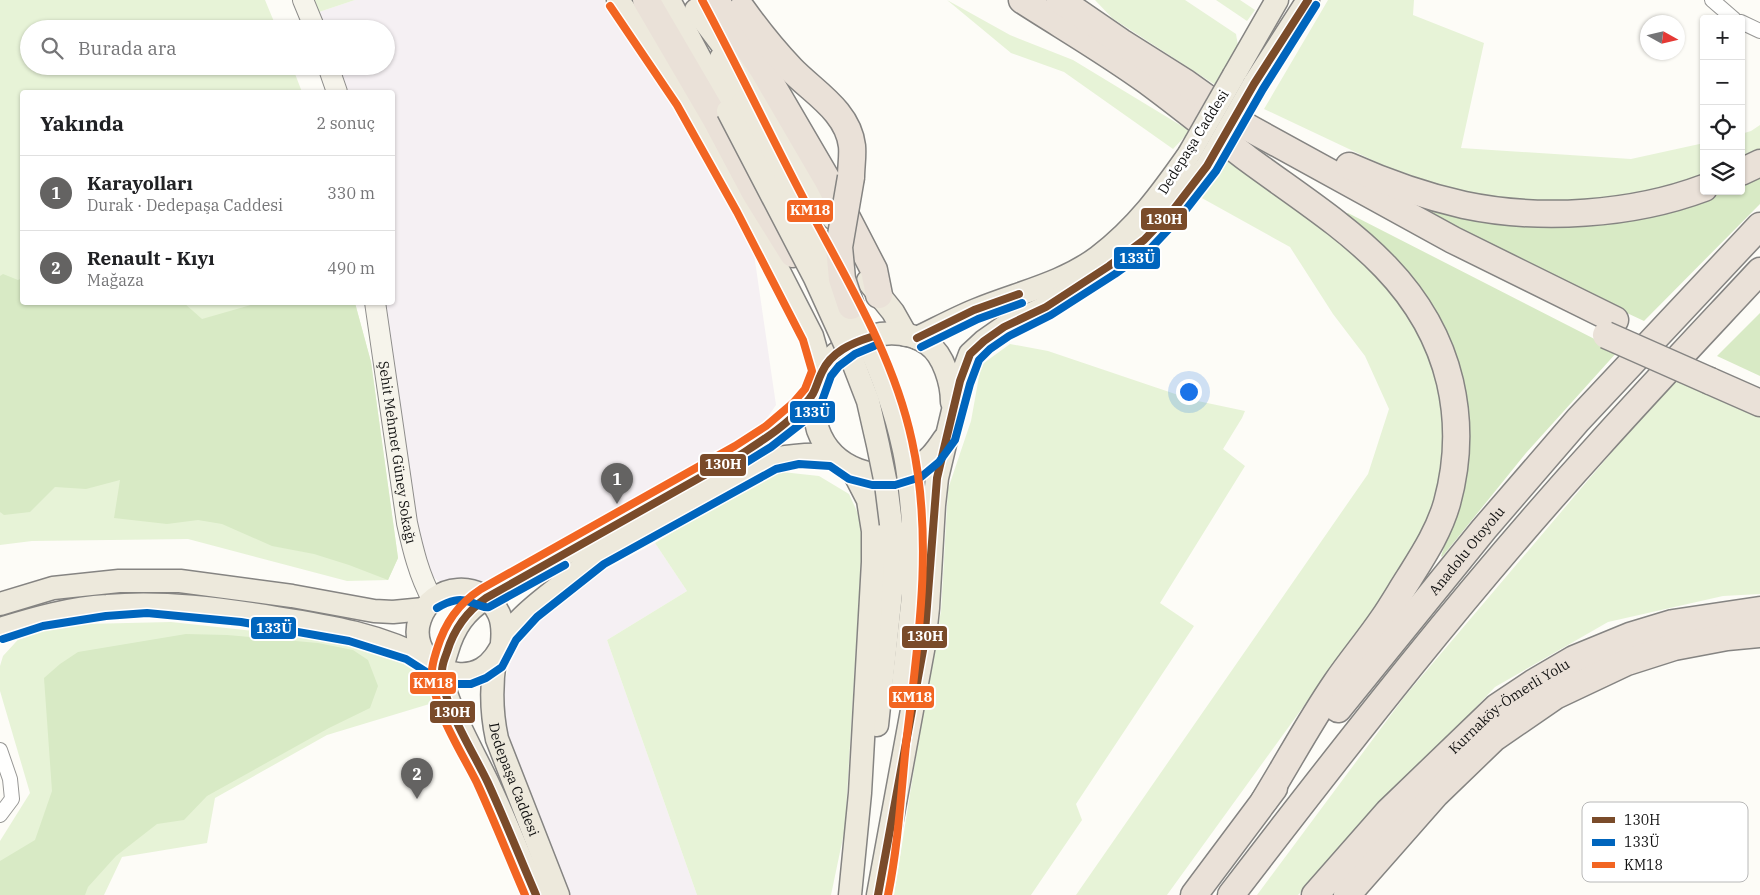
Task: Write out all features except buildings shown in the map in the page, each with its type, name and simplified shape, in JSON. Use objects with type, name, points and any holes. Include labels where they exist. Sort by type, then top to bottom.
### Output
[{"type":"highway","points":[[646,0],[729,110],[755,193],[843,315]]},
{"type":"highway","points":[[735,0],[759,33],[792,70],[836,110],[846,128],[852,145],[851,177],[839,247],[843,315]]},
{"type":"highway","points":[[1022,0],[1147,81],[1266,127],[1350,167],[1407,190],[1466,205],[1530,213],[1589,212],[1658,202],[1700,189]]},
{"type":"highway","points":[[1060,0],[1121,42],[1182,94],[1276,180],[1332,219],[1386,266],[1417,304],[1434,335],[1446,368],[1454,399],[1456,455],[1447,504],[1432,543],[1383,620],[1335,684],[1264,801]]},
{"type":"highway","points":[[701,3],[762,68],[828,181],[874,270],[879,295]]},
{"type":"highway","points":[[1182,94],[1258,133],[1611,327],[1714,374],[1760,403]]},
{"type":"highway","points":[[1745,170],[1760,163]]},
{"type":"highway","name":"Anadolu Otoyolu","points":[[1194,895],[1264,801],[1403,628],[1578,420],[1760,226]]},
{"type":"highway","points":[[1231,895],[1349,741],[1497,562],[1598,446],[1760,270]]},
{"type":"highway","points":[[1651,389],[1760,295]]},
{"type":"highway","points":[[1714,374],[1760,385]]},
{"type":"highway","name":"Kurnaköy-Ömerli Yolu","points":[[1315,895],[1388,812],[1497,707],[1533,683],[1574,659],[1630,636],[1673,623],[1760,610]]},
{"type":"highway","name":"Kurnaköy-Ömerli Yolu","points":[[1347,895],[1436,794],[1494,738],[1555,696],[1627,662],[1674,647],[1727,637],[1760,634]]},
{"type":"main road","points":[[618,0],[686,100],[746,207],[812,336],[822,371]]},
{"type":"main road","points":[[669,0],[729,110]]},
{"type":"main road","points":[[1244,80],[1277,0]]},
{"type":"main road","points":[[1244,80],[1308,0]]},
{"type":"main road","points":[[701,3],[729,110]]},
{"type":"main road","name":"Dedepaşa Caddesi","points":[[912,336],[974,310],[1060,280],[1097,258],[1133,228],[1161,195],[1198,160],[1244,80]]},
{"type":"main road","points":[[880,888],[924,645],[934,505],[949,426],[970,354],[984,341],[1004,328],[1046,307],[1109,266],[1144,240],[1174,209],[1198,160]]},
{"type":"main road","points":[[879,295],[912,336]]},
{"type":"main road","points":[[843,315],[873,353],[889,396],[903,445],[910,484],[891,593],[863,843],[852,895]]},
{"type":"main road","points":[[843,462],[873,475],[895,475],[916,468],[933,454],[949,426],[950,385],[943,365],[929,345],[912,336],[894,332],[851,344],[834,357],[822,371],[814,394],[814,418],[821,438],[843,462],[868,500],[873,531],[873,562],[852,895]]},
{"type":"main road","name":"Dedepaşa Caddesi","points":[[536,895],[435,665],[461,618],[472,606],[740,455],[772,434],[800,410],[814,394]]},
{"type":"main road","name":"Dedepaşa Caddesi","points":[[558,895],[497,739],[492,719],[492,680],[499,651],[516,624],[530,610],[598,556],[773,458],[798,454],[819,454],[843,462]]},
{"type":"main road","points":[[880,888],[913,596],[902,523]]},
{"type":"main road","points":[[0,604],[53,588],[119,581],[180,581],[292,596],[374,611],[393,612],[428,604]]},
{"type":"main road","points":[[0,629],[50,615],[105,606],[147,603],[242,612],[343,630],[410,650],[435,665],[455,674],[469,674],[481,669],[499,651],[502,624],[494,605],[486,598],[469,590],[453,589],[442,592],[428,604],[419,620],[418,633],[420,646],[435,665]]},
{"type":"street","points":[[303,0],[311,20]]},
{"type":"street","points":[[1712,0],[1729,15]]},
{"type":"street","points":[[1745,24],[1760,31]]},
{"type":"street","points":[[331,75],[336,90]]},
{"type":"street","name":"Şehit Mehmet Güney Sokağı","points":[[375,305],[407,523],[414,557],[428,604]]},
{"type":"street","points":[[0,750],[10,779],[12,799],[0,815]]},
{"type":"shaded area","points":[[355,0],[604,0],[608,10],[675,98],[754,254],[776,405],[763,424],[486,581],[441,583],[424,570],[379,305],[395,305],[395,90],[341,90],[337,75],[395,75],[395,20],[321,20],[319,12]]},
{"type":"shaded area","points":[[655,543],[687,591],[607,640],[697,895],[567,895],[504,728],[502,690],[512,657],[531,624],[590,578]]},
{"type":"green space","points":[[0,0],[265,0],[273,20],[20,20],[20,75],[295,75],[301,90],[20,90],[20,305],[356,305],[371,362],[398,558],[388,580],[347,581],[188,539],[32,541],[0,545]]},
{"type":"green space","points":[[314,0],[355,0],[319,12]]},
{"type":"green space","points":[[947,0],[1010,35],[1073,60],[1190,131],[1173,149],[1064,72],[1011,53]]},
{"type":"green space","points":[[1095,0],[1185,0],[1236,34],[1239,51],[1217,86],[1112,18]]},
{"type":"green space","points":[[1216,0],[1240,0],[1255,10],[1247,21]]},
{"type":"green space","points":[[1328,0],[1414,0],[1413,15],[1484,43],[1461,148],[1631,159],[1700,144],[1700,180],[1622,202],[1538,204],[1465,194],[1385,166],[1264,109]]},
{"type":"green space","points":[[1760,125],[1760,156],[1745,162],[1745,133]]},
{"type":"green space","points":[[1229,154],[1346,239],[1415,314],[1445,395],[1444,463],[1436,506],[1416,551],[1167,895],[1076,895],[1368,474],[1389,409],[1365,356],[1333,314],[1290,247],[1200,197]]},
{"type":"green space","points":[[1760,170],[1760,204],[1644,321],[1531,268],[1354,177],[1451,209],[1700,192],[1700,195],[1745,195],[1745,178]]},
{"type":"green space","points":[[1348,213],[1618,351],[1526,453],[1442,557],[1455,517],[1462,394],[1345,214]]},
{"type":"green space","points":[[3,274],[18,280],[20,279],[20,305],[186,305],[202,319],[251,305],[356,305],[371,362],[398,558],[388,580],[314,554],[272,546],[222,524],[198,520],[167,524],[114,518],[120,480],[86,489],[55,487],[30,512],[4,515],[0,512],[0,276]]},
{"type":"green space","points":[[1760,313],[1760,376],[1717,356]]},
{"type":"green space","points":[[1010,344],[1048,351],[1193,400],[1245,411],[1223,449],[1245,466],[1160,603],[1194,626],[1076,804],[1082,820],[1031,895],[894,895],[941,611],[948,489],[971,421],[981,365]]},
{"type":"green space","points":[[1673,380],[1760,414],[1760,594],[1723,596],[1608,622],[1495,687],[1298,895],[1257,895],[1405,696]]},
{"type":"green space","points":[[773,471],[819,476],[849,494],[861,520],[861,563],[845,828],[831,895],[697,895],[607,640],[687,591],[655,543]]},
{"type":"green space","points":[[171,622],[335,640],[385,650],[422,669],[436,702],[327,735],[215,798],[207,843],[122,857],[104,895],[0,895],[0,841],[30,793],[0,691],[0,666],[3,656],[25,632],[84,624]]},
{"type":"green space","points":[[186,634],[227,635],[318,643],[353,650],[368,660],[378,686],[370,708],[329,728],[207,796],[184,820],[157,824],[116,856],[88,887],[85,895],[0,895],[0,861],[35,840],[52,791],[44,678],[78,652]]},
{"type":"transit line","name":"KM18","points":[[702,0],[854,292],[882,350],[904,410],[912,441],[919,479],[922,516],[922,592],[897,839],[888,895]]},
{"type":"transit line","name":"130H","points":[[878,895],[924,645],[937,478],[960,381],[970,354],[1004,327],[1046,307],[1109,266],[1144,240],[1174,209],[1207,166],[1254,84],[1308,0]]},
{"type":"transit line","name":"133Ü","points":[[3,639],[43,626],[106,616],[147,613],[241,622],[349,641],[406,659],[439,680],[454,684],[471,684],[486,678],[502,667],[516,640],[537,617],[604,564],[776,469],[799,464],[830,466],[849,479],[872,485],[895,485],[921,477],[939,462],[955,440],[970,384],[979,360],[990,349],[1009,336],[1051,315],[1115,274],[1151,248],[1181,216],[1216,171],[1263,89],[1316,5]]},
{"type":"transit line","name":"KM18","points":[[525,895],[477,783],[448,729],[437,700],[433,685],[432,666],[440,640],[448,623],[459,608],[481,589],[735,446],[766,426],[793,403],[805,389],[812,371],[803,340],[737,212],[677,105],[610,6]]},
{"type":"transit line","name":"130H","points":[[917,338],[974,310],[1019,294]]},
{"type":"transit line","name":"133Ü","points":[[921,347],[978,319],[1022,303]]},
{"type":"transit line","name":"130H","points":[[536,895],[488,783],[459,728],[447,698],[443,684],[442,666],[457,628],[472,609],[486,598],[740,455],[766,438],[790,420],[814,393],[822,372],[836,354],[850,345],[871,337]]},
{"type":"transit line","name":"133Ü","points":[[737,468],[771,447],[803,422],[822,401],[831,376],[839,366],[855,354],[874,346]]},
{"type":"transit line","name":"133Ü","points":[[437,608],[459,600],[489,607],[565,565]]},
{"type":"place","name":"Karayolları","points":[[617,504]]},
{"type":"place","name":"Renault - Kıyı","points":[[417,799]]}]
